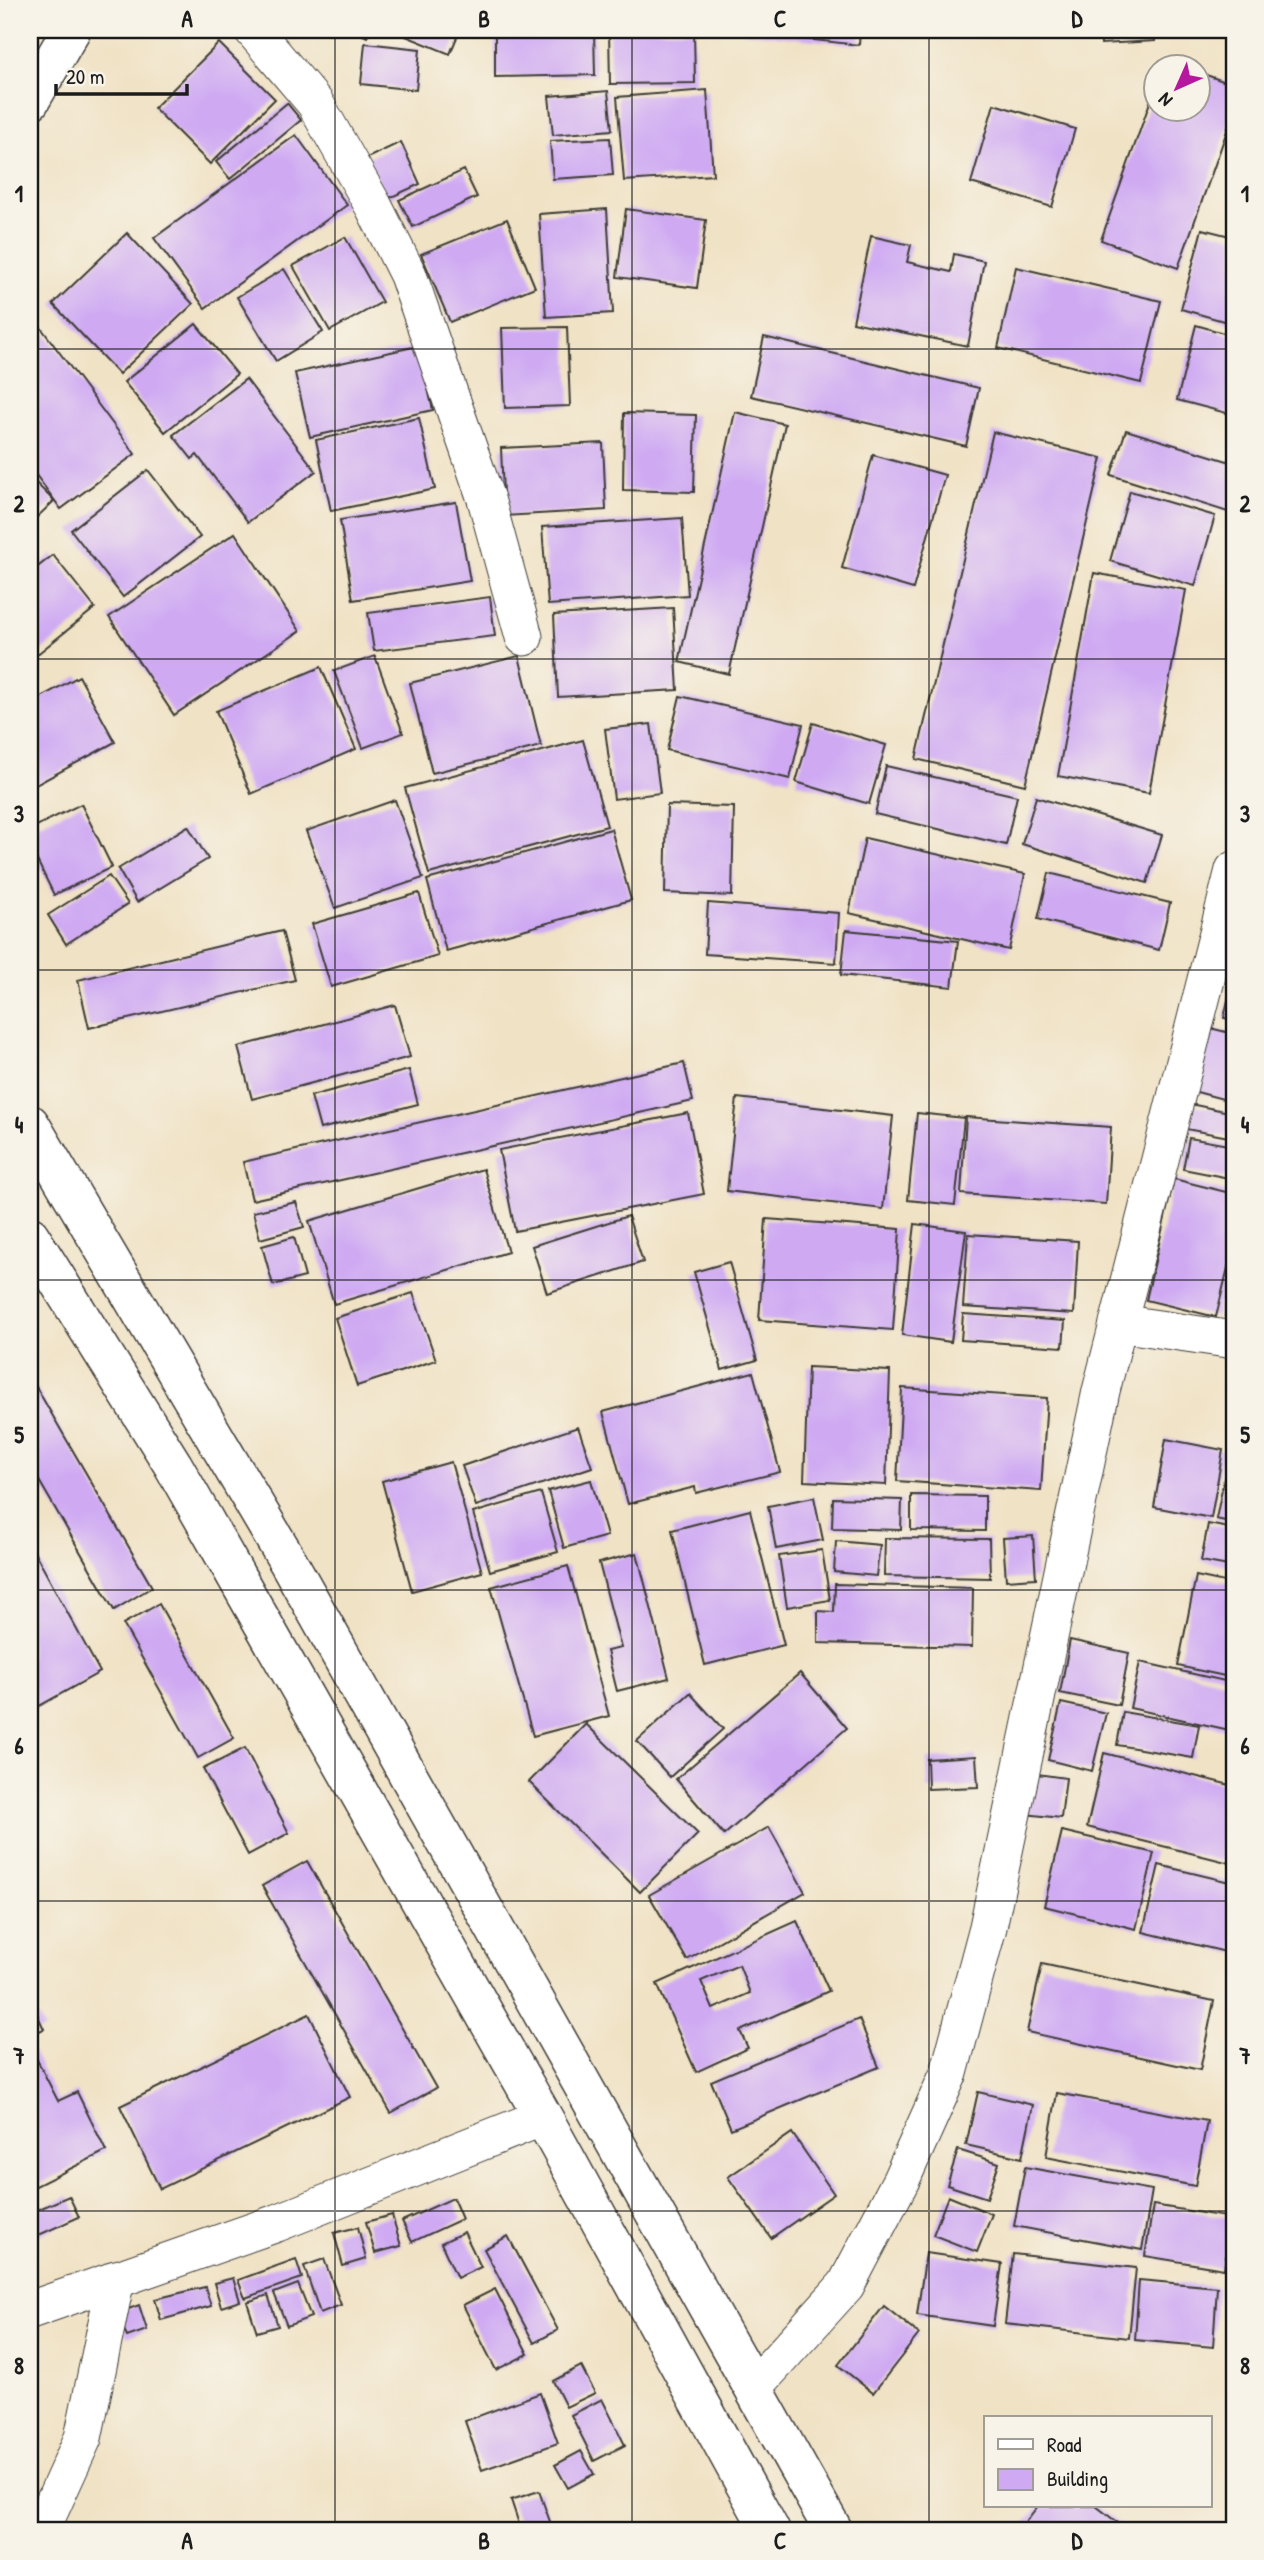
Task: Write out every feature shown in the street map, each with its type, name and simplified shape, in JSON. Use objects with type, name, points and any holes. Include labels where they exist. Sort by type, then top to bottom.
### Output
[{"type":"main road","points":[[30,101],[71,30]]},
{"type":"main road","points":[[30,1124],[289,1563],[832,2530]]},
{"type":"main road","points":[[30,1236],[173,1465],[543,2117],[770,2530]]},
{"type":"street","points":[[253,30],[315,103],[374,206],[408,275],[486,499],[524,638]]},
{"type":"street","points":[[753,2388],[846,2285],[901,2180],[949,2073],[988,1927],[1101,1391],[1234,870]]},
{"type":"street","points":[[1118,1323],[1234,1340]]},
{"type":"street","points":[[30,2310],[277,2223],[543,2117]]},
{"type":"street","points":[[41,2530],[83,2438],[116,2280]]},
{"type":"building","points":[[353,30],[371,30],[367,37]]},
{"type":"building","points":[[391,30],[460,30],[450,54]]},
{"type":"building","points":[[495,30],[594,30],[595,75],[495,77]]},
{"type":"building","points":[[609,30],[694,30],[695,83],[610,84]]},
{"type":"building","points":[[741,30],[860,30],[859,45]]},
{"type":"building","points":[[1100,30],[1154,30],[1155,41],[1101,44]]},
{"type":"building","points":[[219,43],[275,99],[210,164],[154,108]]},
{"type":"building","points":[[365,43],[420,49],[416,90],[361,84]]},
{"type":"building","points":[[1212,77],[1234,85],[1234,111],[1178,268],[1101,240],[1143,122],[1212,122]]},
{"type":"building","points":[[707,90],[713,175],[624,181],[617,97]]},
{"type":"building","points":[[608,91],[612,130],[553,135],[549,96]]},
{"type":"building","points":[[287,103],[301,120],[230,179],[216,162]]},
{"type":"building","points":[[994,104],[1075,129],[1052,207],[971,183]]},
{"type":"building","points":[[296,135],[347,205],[205,308],[154,238]]},
{"type":"building","points":[[610,138],[613,175],[553,179],[550,141]]},
{"type":"building","points":[[401,142],[420,184],[387,199],[367,158]]},
{"type":"building","points":[[464,170],[477,197],[413,227],[399,200]]},
{"type":"building","points":[[607,209],[613,313],[546,317],[539,214]]},
{"type":"building","points":[[626,209],[706,220],[697,288],[617,277]]},
{"type":"building","points":[[507,219],[535,287],[450,322],[421,254]]},
{"type":"building","points":[[1202,229],[1234,237],[1234,324],[1181,309]]},
{"type":"building","points":[[127,233],[193,304],[119,374],[53,304]]},
{"type":"building","points":[[871,236],[911,245],[907,262],[951,272],[954,254],[984,261],[968,346],[853,322]]},
{"type":"building","points":[[345,237],[382,302],[330,331],[293,266]]},
{"type":"building","points":[[1016,267],[1161,301],[1141,383],[998,348]]},
{"type":"building","points":[[284,269],[323,332],[276,361],[237,297]]},
{"type":"building","points":[[196,324],[237,374],[165,432],[124,382]]},
{"type":"building","points":[[39,325],[135,454],[61,509],[30,467],[30,331]]},
{"type":"building","points":[[1196,325],[1234,336],[1234,415],[1177,400]]},
{"type":"building","points":[[567,327],[570,406],[505,408],[502,328]]},
{"type":"building","points":[[764,337],[979,388],[966,446],[751,396]]},
{"type":"building","points":[[418,346],[433,410],[310,437],[295,373]]},
{"type":"building","points":[[246,379],[316,471],[248,522],[197,455],[192,459],[173,435]]},
{"type":"building","points":[[735,412],[785,424],[729,674],[679,662]]},
{"type":"building","points":[[624,413],[696,415],[694,492],[623,490]]},
{"type":"building","points":[[419,418],[435,489],[331,511],[316,440]]},
{"type":"building","points":[[1126,430],[1234,463],[1234,514],[1111,475]]},
{"type":"building","points":[[993,432],[1102,458],[1025,785],[916,759]]},
{"type":"building","points":[[603,443],[606,510],[504,516],[501,448]]},
{"type":"building","points":[[873,455],[945,475],[913,589],[842,568]]},
{"type":"building","points":[[148,470],[200,537],[123,597],[71,530]]},
{"type":"building","points":[[30,477],[54,501],[34,520],[30,517]]},
{"type":"building","points":[[1130,491],[1215,516],[1195,586],[1110,561]]},
{"type":"building","points":[[456,502],[470,581],[353,600],[340,520]]},
{"type":"building","points":[[682,518],[688,595],[548,605],[542,527]]},
{"type":"building","points":[[235,533],[300,631],[174,715],[109,617]]},
{"type":"building","points":[[53,555],[95,608],[30,660],[30,573]]},
{"type":"building","points":[[1094,573],[1186,590],[1149,793],[1058,776]]},
{"type":"building","points":[[490,597],[495,636],[374,651],[368,613]]},
{"type":"building","points":[[673,608],[678,690],[558,697],[554,615]]},
{"type":"building","points":[[375,656],[403,733],[363,748],[334,671]]},
{"type":"building","points":[[519,656],[541,746],[432,773],[410,683]]},
{"type":"building","points":[[321,667],[356,749],[251,794],[216,711]]},
{"type":"building","points":[[79,676],[115,742],[30,788],[30,703]]},
{"type":"building","points":[[680,696],[803,724],[790,779],[667,750]]},
{"type":"building","points":[[813,723],[886,745],[869,804],[796,782]]},
{"type":"building","points":[[651,724],[660,793],[614,799],[605,729]]},
{"type":"building","points":[[583,740],[607,826],[429,874],[405,788]]},
{"type":"building","points":[[886,766],[1017,796],[1006,845],[875,814]]},
{"type":"building","points":[[1036,797],[1162,835],[1147,883],[1022,844]]},
{"type":"building","points":[[395,800],[423,878],[335,908],[306,831]]},
{"type":"building","points":[[81,804],[112,867],[54,895],[30,846],[30,829]]},
{"type":"building","points":[[667,805],[734,807],[732,896],[665,893]]},
{"type":"building","points":[[188,826],[208,859],[137,902],[118,869]]},
{"type":"building","points":[[611,829],[631,900],[446,951],[427,880]]},
{"type":"building","points":[[865,838],[1025,874],[1009,950],[849,913]]},
{"type":"building","points":[[1049,873],[1170,903],[1159,950],[1038,919]]},
{"type":"building","points":[[109,876],[128,904],[66,944],[48,915]]},
{"type":"building","points":[[419,893],[438,956],[331,987],[312,924]]},
{"type":"building","points":[[708,903],[839,913],[836,963],[705,954]]},
{"type":"building","points":[[846,930],[958,941],[952,987],[841,975]]},
{"type":"building","points":[[282,931],[295,980],[89,1028],[78,980]]},
{"type":"building","points":[[1234,978],[1234,1020],[1224,1018]]},
{"type":"building","points":[[395,1005],[410,1057],[252,1099],[238,1047]]},
{"type":"building","points":[[1210,1028],[1234,1034],[1234,1102],[1193,1091]]},
{"type":"building","points":[[684,1063],[693,1101],[252,1200],[243,1162]]},
{"type":"building","points":[[409,1070],[418,1104],[320,1129],[311,1096]]},
{"type":"building","points":[[737,1098],[893,1116],[883,1209],[727,1191]]},
{"type":"building","points":[[1190,1104],[1234,1113],[1234,1138],[1186,1129]]},
{"type":"building","points":[[688,1113],[704,1194],[515,1231],[499,1150]]},
{"type":"building","points":[[917,1113],[964,1118],[955,1205],[908,1200]]},
{"type":"building","points":[[966,1117],[1111,1127],[1106,1204],[961,1194]]},
{"type":"building","points":[[1189,1138],[1234,1146],[1234,1179],[1183,1169]]},
{"type":"building","points":[[483,1169],[508,1252],[334,1304],[309,1221]]},
{"type":"building","points":[[1174,1179],[1234,1194],[1234,1243],[1216,1317],[1146,1300]]},
{"type":"building","points":[[296,1202],[304,1227],[260,1239],[253,1212]]},
{"type":"building","points":[[628,1216],[643,1262],[547,1293],[532,1246]]},
{"type":"building","points":[[766,1219],[900,1229],[893,1330],[759,1320]]},
{"type":"building","points":[[915,1224],[966,1231],[951,1342],[902,1335]]},
{"type":"building","points":[[968,1234],[1078,1241],[1074,1314],[963,1307]]},
{"type":"building","points":[[294,1237],[305,1277],[273,1285],[262,1246]]},
{"type":"building","points":[[729,1262],[757,1360],[722,1370],[694,1272]]},
{"type":"building","points":[[1234,1262],[1234,1317],[1225,1316]]},
{"type":"building","points":[[413,1293],[436,1360],[357,1386],[335,1318]]},
{"type":"building","points":[[963,1314],[1065,1321],[1063,1347],[961,1340]]},
{"type":"building","points":[[808,1367],[890,1371],[886,1485],[804,1481]]},
{"type":"building","points":[[753,1372],[780,1472],[696,1493],[695,1487],[628,1504],[603,1412]]},
{"type":"building","points":[[36,1387],[152,1587],[114,1610],[30,1465],[30,1391]]},
{"type":"building","points":[[902,1388],[1047,1398],[1041,1491],[897,1481]]},
{"type":"building","points":[[578,1427],[592,1467],[476,1506],[462,1466]]},
{"type":"building","points":[[1166,1439],[1223,1450],[1211,1518],[1154,1507]]},
{"type":"building","points":[[451,1462],[482,1572],[412,1591],[382,1481]]},
{"type":"building","points":[[1224,1479],[1234,1481],[1234,1523],[1216,1519]]},
{"type":"building","points":[[591,1480],[607,1536],[564,1548],[548,1491]]},
{"type":"building","points":[[541,1493],[558,1552],[490,1571],[473,1513]]},
{"type":"building","points":[[911,1495],[985,1496],[985,1531],[911,1530]]},
{"type":"building","points":[[814,1497],[823,1540],[776,1549],[768,1506]]},
{"type":"building","points":[[833,1498],[902,1500],[901,1530],[832,1528]]},
{"type":"building","points":[[750,1510],[784,1645],[705,1665],[672,1530]]},
{"type":"building","points":[[1208,1524],[1234,1529],[1234,1567],[1201,1561]]},
{"type":"building","points":[[1033,1536],[1036,1578],[1006,1580],[1003,1538]]},
{"type":"building","points":[[885,1538],[989,1539],[990,1578],[884,1576]]},
{"type":"building","points":[[836,1541],[880,1545],[876,1576],[834,1572]]},
{"type":"building","points":[[30,1544],[100,1672],[30,1711]]},
{"type":"building","points":[[822,1550],[830,1600],[787,1607],[779,1556]]},
{"type":"building","points":[[637,1553],[669,1678],[617,1691],[607,1651],[621,1648],[599,1563]]},
{"type":"building","points":[[568,1566],[609,1716],[533,1736],[491,1587]]},
{"type":"building","points":[[1196,1576],[1234,1584],[1234,1678],[1178,1666]]},
{"type":"building","points":[[835,1584],[973,1588],[972,1647],[818,1643],[818,1611],[834,1612]]},
{"type":"building","points":[[159,1604],[234,1738],[198,1758],[123,1624]]},
{"type":"building","points":[[1070,1640],[1129,1653],[1119,1705],[1060,1693]]},
{"type":"building","points":[[1140,1662],[1234,1683],[1234,1731],[1130,1708]]},
{"type":"building","points":[[800,1673],[847,1728],[724,1835],[676,1779]]},
{"type":"building","points":[[690,1693],[723,1729],[670,1777],[637,1741]]},
{"type":"building","points":[[1061,1703],[1106,1713],[1092,1771],[1048,1760]]},
{"type":"building","points":[[1123,1712],[1199,1725],[1193,1758],[1117,1745]]},
{"type":"building","points":[[586,1724],[698,1834],[640,1892],[529,1782]]},
{"type":"building","points":[[245,1748],[289,1833],[248,1855],[203,1769]]},
{"type":"building","points":[[1104,1753],[1234,1786],[1234,1864],[1087,1827]]},
{"type":"building","points":[[976,1756],[978,1787],[928,1789],[927,1759]]},
{"type":"building","points":[[1030,1773],[1066,1778],[1061,1818],[1025,1814]]},
{"type":"building","points":[[769,1827],[805,1892],[687,1960],[649,1895]]},
{"type":"building","points":[[1062,1831],[1154,1853],[1136,1929],[1044,1906]]},
{"type":"building","points":[[307,1861],[436,2088],[391,2113],[262,1886]]},
{"type":"building","points":[[1159,1865],[1234,1883],[1234,1954],[1143,1932]]},
{"type":"building","points":[[797,1921],[829,1991],[740,2031],[748,2048],[696,2072],[657,1984]],"holes":[[[739,1965],[750,1993],[713,2009],[701,1981]]]},
{"type":"building","points":[[1042,1964],[1214,2001],[1200,2070],[1027,2032]]},
{"type":"building","points":[[30,1999],[44,2029],[30,2035]]},
{"type":"building","points":[[309,2014],[350,2097],[160,2189],[120,2106]]},
{"type":"building","points":[[859,2019],[879,2067],[731,2129],[711,2081]]},
{"type":"building","points":[[30,2046],[58,2101],[77,2092],[106,2151],[30,2189]]},
{"type":"building","points":[[978,2092],[1033,2105],[1022,2158],[966,2145]]},
{"type":"building","points":[[1057,2093],[1207,2121],[1195,2186],[1046,2157]]},
{"type":"building","points":[[792,2133],[834,2194],[771,2238],[728,2177]]},
{"type":"building","points":[[958,2150],[999,2163],[987,2198],[947,2185]]},
{"type":"building","points":[[1025,2167],[1152,2190],[1142,2250],[1014,2226]]},
{"type":"building","points":[[69,2196],[79,2217],[30,2239],[30,2213]]},
{"type":"building","points":[[948,2196],[992,2214],[977,2252],[933,2235]]},
{"type":"building","points":[[453,2198],[462,2219],[412,2242],[402,2221]]},
{"type":"building","points":[[1153,2205],[1232,2218],[1224,2269],[1145,2256]]},
{"type":"building","points":[[392,2215],[401,2246],[375,2253],[366,2222]]},
{"type":"building","points":[[358,2227],[366,2259],[343,2266],[334,2233]]},
{"type":"building","points":[[464,2232],[481,2267],[457,2278],[441,2243]]},
{"type":"building","points":[[508,2236],[558,2330],[534,2343],[484,2249]]},
{"type":"building","points":[[926,2253],[1002,2264],[993,2326],[917,2315]]},
{"type":"building","points":[[1013,2254],[1136,2268],[1129,2338],[1005,2324]]},
{"type":"building","points":[[296,2259],[302,2278],[245,2298],[238,2280]]},
{"type":"building","points":[[324,2259],[341,2305],[320,2313],[304,2266]]},
{"type":"building","points":[[233,2278],[240,2301],[221,2307],[214,2283]]},
{"type":"building","points":[[1139,2280],[1217,2287],[1213,2347],[1135,2340]]},
{"type":"building","points":[[298,2284],[311,2317],[287,2326],[274,2293]]},
{"type":"building","points":[[205,2287],[211,2306],[161,2320],[155,2299]]},
{"type":"building","points":[[495,2289],[528,2354],[496,2370],[463,2305]]},
{"type":"building","points":[[268,2295],[278,2326],[257,2332],[247,2302]]},
{"type":"building","points":[[139,2305],[147,2330],[127,2337],[118,2313]]},
{"type":"building","points":[[884,2306],[919,2334],[873,2393],[838,2365]]},
{"type":"building","points":[[581,2366],[595,2393],[566,2407],[553,2381]]},
{"type":"building","points":[[540,2393],[558,2443],[482,2470],[465,2421]]},
{"type":"building","points":[[602,2399],[625,2445],[594,2461],[571,2415]]},
{"type":"building","points":[[581,2451],[594,2474],[568,2488],[555,2465]]},
{"type":"building","points":[[539,2491],[553,2530],[521,2530],[511,2500]]},
{"type":"building","points":[[1036,2508],[1099,2508],[1127,2530],[1019,2530]]}]
